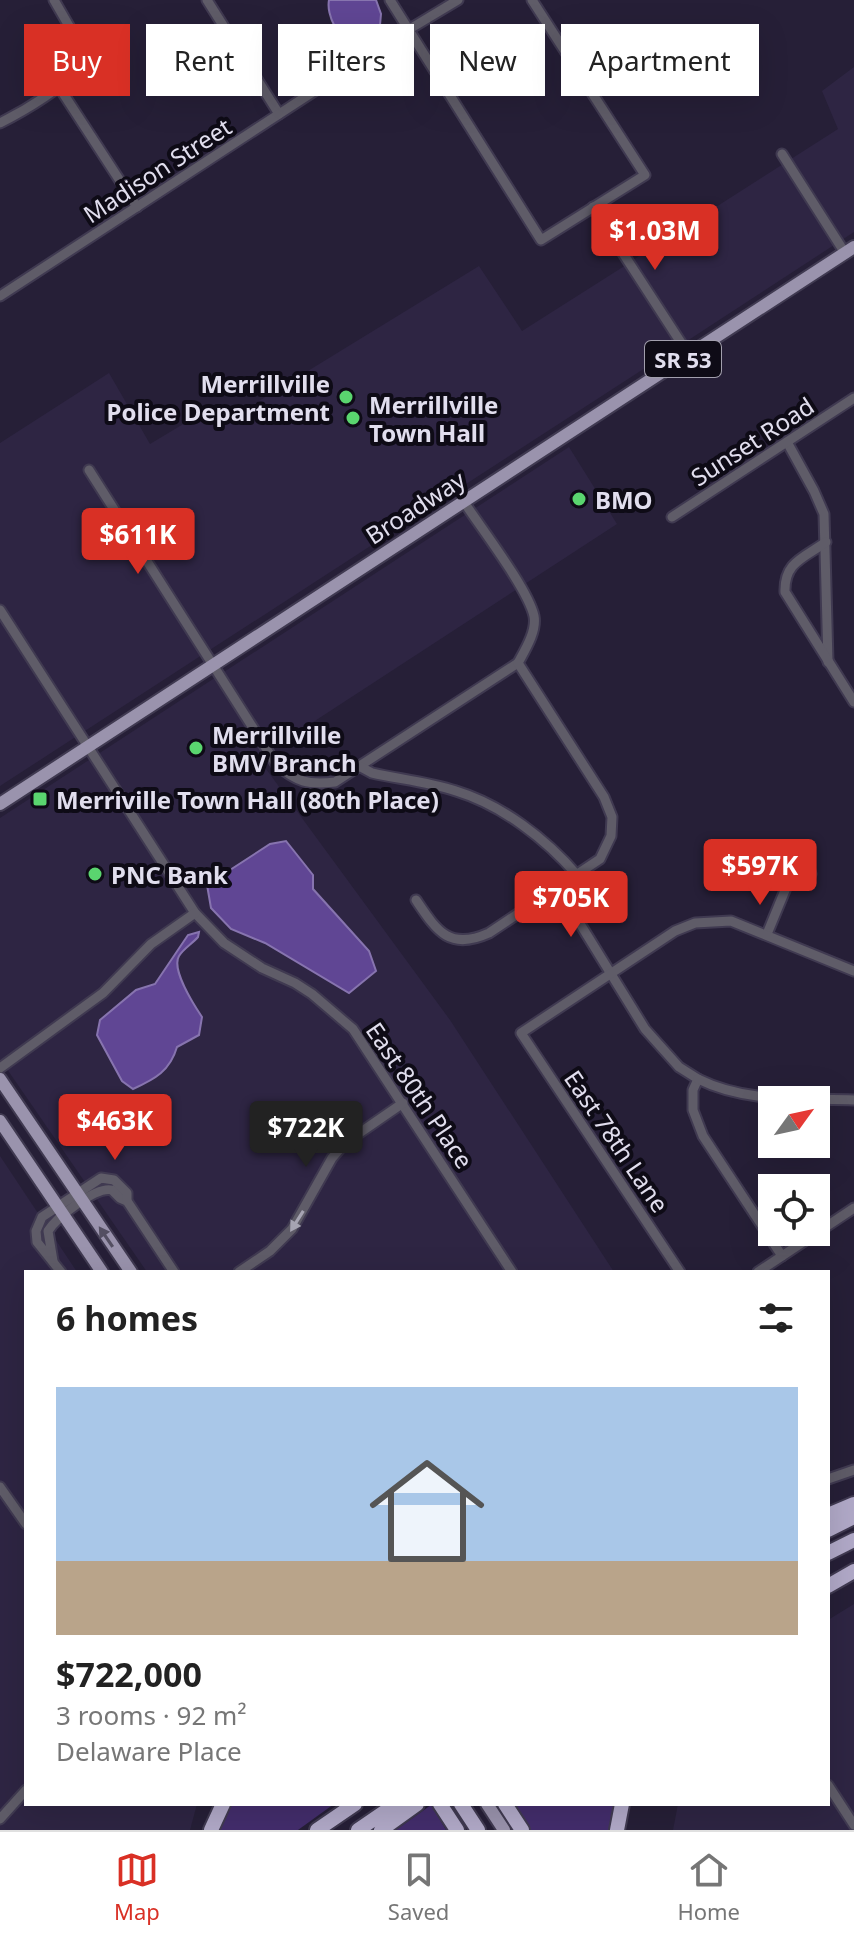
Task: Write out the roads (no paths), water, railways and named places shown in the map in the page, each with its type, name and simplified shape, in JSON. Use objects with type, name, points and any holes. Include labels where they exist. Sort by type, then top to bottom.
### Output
[{"type":"highway","points":[[830,1514],[854,1504]]},
{"type":"highway","points":[[830,1529],[854,1517]]},
{"type":"highway","points":[[830,1552],[854,1540]]},
{"type":"highway","points":[[830,1585],[854,1571]]},
{"type":"highway","points":[[211,1830],[222,1806]]},
{"type":"highway","points":[[317,1830],[352,1806]]},
{"type":"highway","points":[[358,1830],[393,1806]]},
{"type":"highway","points":[[381,1830],[414,1806]]},
{"type":"highway","points":[[441,1806],[457,1830]]},
{"type":"highway","points":[[462,1806],[478,1830]]},
{"type":"highway","points":[[506,1806],[522,1830]]},
{"type":"highway","points":[[617,1830],[622,1806]]},
{"type":"main road","name":"Broadway","points":[[0,804],[850,250]]},
{"type":"main road","points":[[0,1079],[130,1270]]},
{"type":"main road","points":[[0,1121],[101,1270]]},
{"type":"main road","points":[[488,1806],[504,1830]]},
{"type":"street","points":[[54,0],[68,24]]},
{"type":"street","points":[[207,0],[279,114]]},
{"type":"street","points":[[390,0],[404,24]]},
{"type":"street","name":"Madison Street","points":[[414,26],[458,0]]},
{"type":"street","points":[[414,39],[541,240],[645,175],[532,0]]},
{"type":"street","points":[[0,123],[44,96]]},
{"type":"street","points":[[65,96],[137,207]]},
{"type":"street","name":"Madison Street","points":[[0,296],[307,96]]},
{"type":"street","points":[[782,154],[850,250]]},
{"type":"street","points":[[593,207],[689,355]]},
{"type":"street","name":"Sunset Road","points":[[672,517],[854,398]]},
{"type":"street","points":[[787,442],[824,514],[828,662]]},
{"type":"street","points":[[89,470],[276,764],[291,778],[314,784],[335,782],[361,767],[518,663],[529,642],[535,618],[526,597],[464,502]]},
{"type":"street","points":[[826,542],[789,568],[785,577],[785,592],[854,702]]},
{"type":"street","name":"East 80th Place","points":[[0,610],[195,913],[224,943],[262,968],[295,983],[339,1014],[358,1035],[511,1270]]},
{"type":"street","points":[[416,900],[441,934],[464,941],[489,933],[600,859],[611,836],[612,817],[604,797],[518,663]]},
{"type":"street","points":[[361,767],[372,773],[456,791],[482,801],[509,817],[560,856],[577,875]]},
{"type":"street","points":[[767,934],[788,883]]},
{"type":"street","points":[[558,888],[645,1029],[679,1067],[719,1089],[759,1097],[854,1100]]},
{"type":"street","points":[[0,1068],[103,993],[151,944],[195,913]]},
{"type":"street","points":[[611,972],[675,931],[695,923],[731,921],[854,971]]},
{"type":"street","name":"East 78th Lane","points":[[611,972],[521,1033],[679,1270]]},
{"type":"street","points":[[698,1079],[693,1090],[693,1110],[703,1136],[782,1256]]},
{"type":"street","points":[[242,1270],[288,1234],[340,1148],[403,1103]]},
{"type":"street","points":[[60,1270],[41,1250],[36,1237],[42,1217],[105,1188],[127,1201],[173,1270]]},
{"type":"street","points":[[761,1270],[854,1208]]},
{"type":"street","points":[[830,1478],[854,1470]]},
{"type":"street","points":[[2,1493],[24,1521]]},
{"type":"street","points":[[830,1788],[854,1825]]},
{"type":"street","points":[[0,1819],[24,1792]]},
{"type":"place","name":"Merrillville Police Department","points":[[346,397]]},
{"type":"place","name":"Merrillville Town Hall","points":[[353,418]]},
{"type":"place","name":"BMO","points":[[579,499]]},
{"type":"place","name":"Merrillville BMV Branch","points":[[196,748]]},
{"type":"place","name":"Merriville Town Hall (80th Place)","points":[[40,799]]},
{"type":"place","name":"PNC Bank","points":[[95,874]]}]
